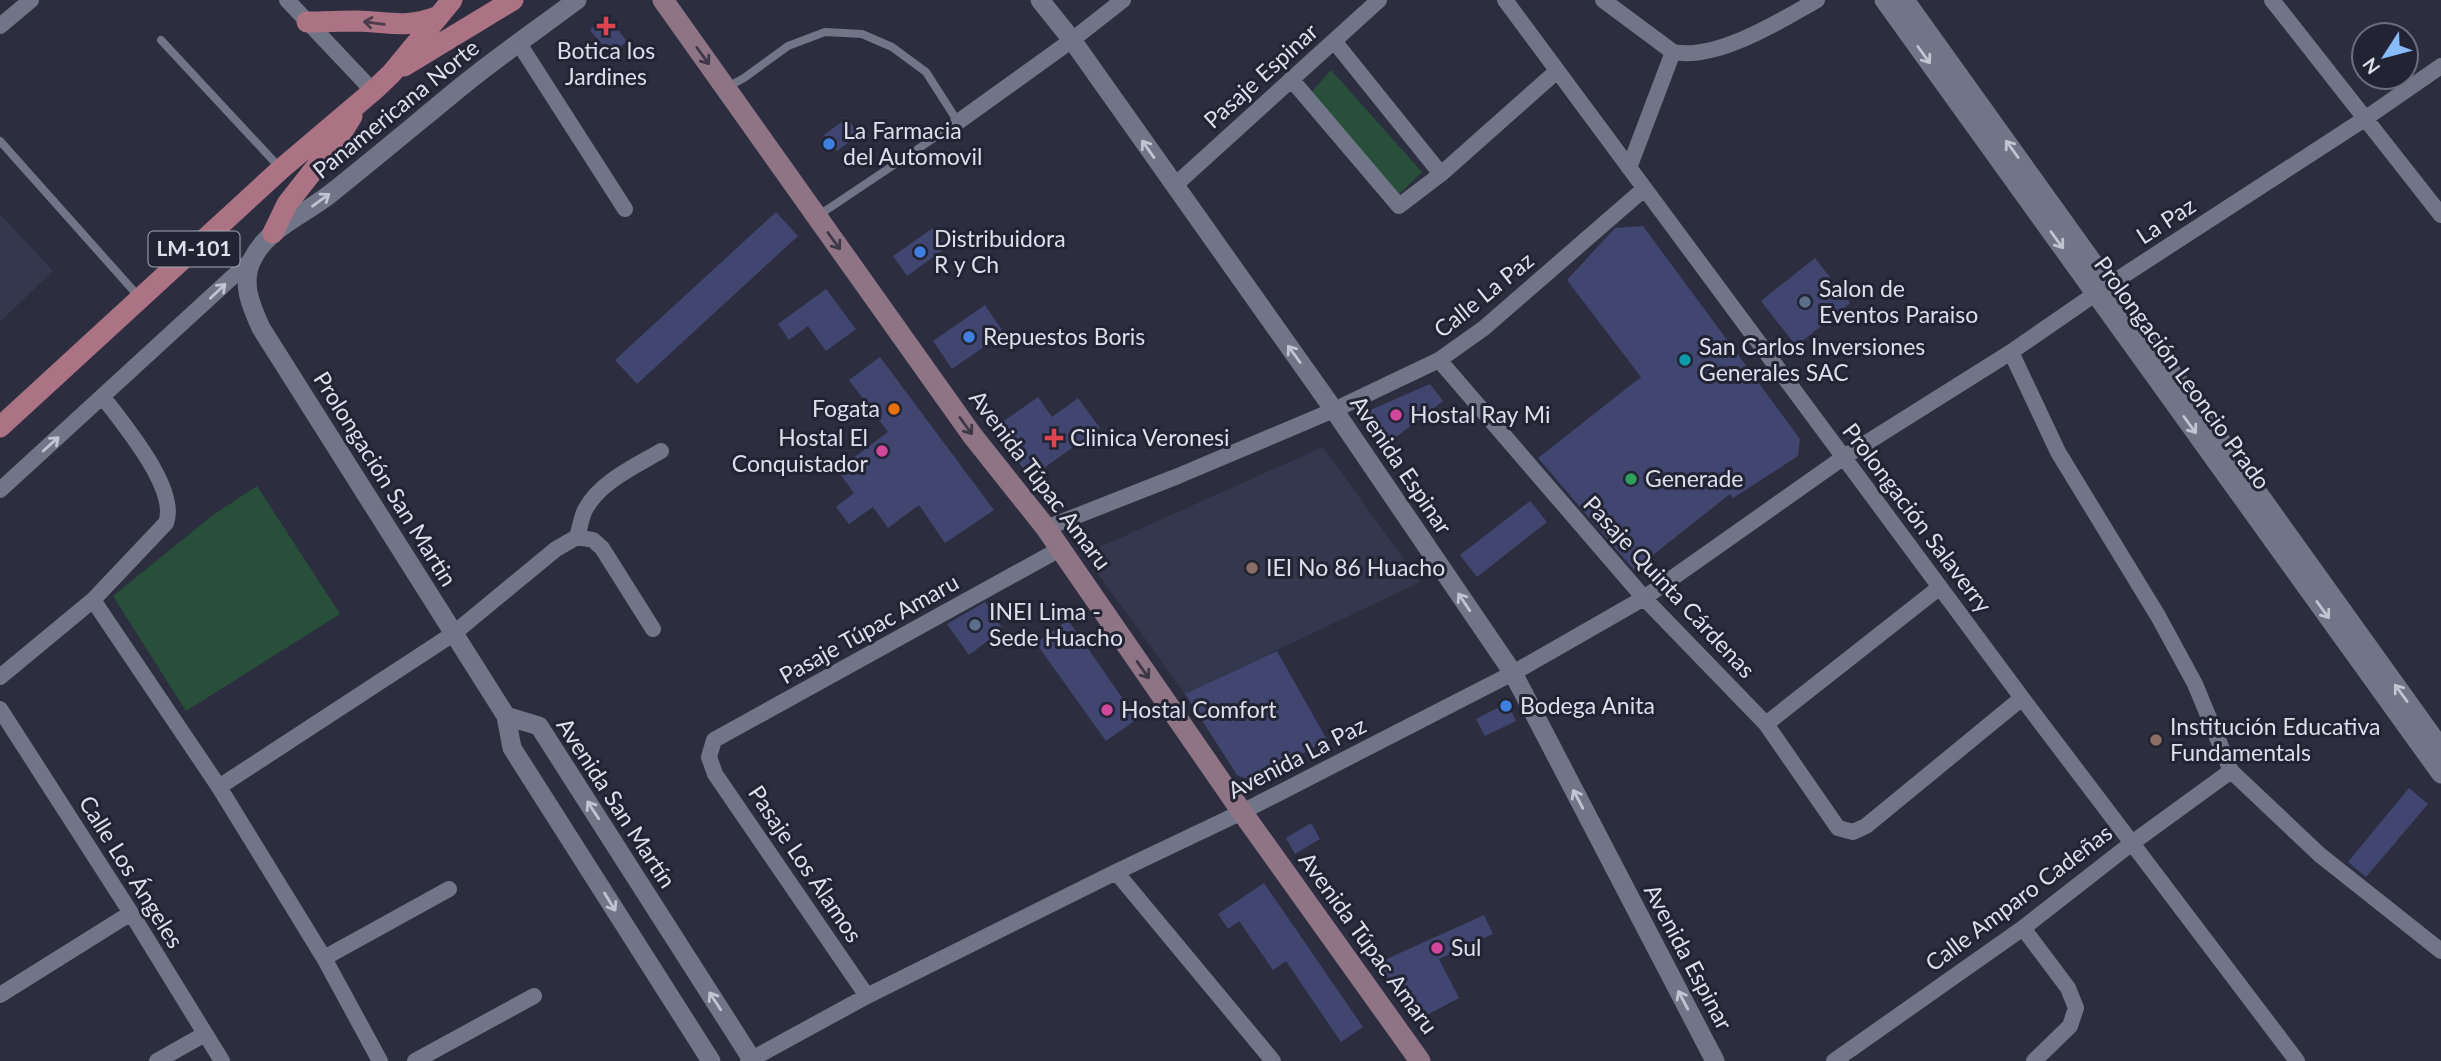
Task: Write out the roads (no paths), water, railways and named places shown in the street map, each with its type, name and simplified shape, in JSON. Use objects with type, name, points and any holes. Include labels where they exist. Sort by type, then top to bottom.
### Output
[{"type":"main road","name":"LM-101","points":[[391,74],[513,0]]},
{"type":"main road","name":"Avenida Túpac Amaru","points":[[663,0],[972,435],[1046,528],[1242,812],[1420,1061]]},
{"type":"main road","points":[[307,22],[409,24],[446,8]]},
{"type":"main road","name":"LM-101","points":[[0,427],[281,169],[391,74],[446,8]]},
{"type":"main road","points":[[274,233],[287,204],[338,139],[368,95]]},
{"type":"street","points":[[0,26],[31,0]]},
{"type":"street","points":[[287,0],[368,95]]},
{"type":"street","name":"Panamericana Norte","points":[[251,260],[261,244],[274,233],[323,200],[518,42],[576,0]]},
{"type":"street","name":"Avenida Espinar","points":[[1040,0],[1072,40],[1334,410],[1513,673],[1715,1061]]},
{"type":"street","points":[[958,122],[1123,0]]},
{"type":"street","name":"Pasaje Espinar","points":[[1174,186],[1379,0]]},
{"type":"street","name":"Prolongación Salaverry","points":[[1505,0],[2022,698],[2297,1061]]},
{"type":"street","points":[[1603,0],[1673,52],[1694,54],[1732,42],[1817,0]]},
{"type":"street","name":"Prolongación Leoncio Prado","points":[[1884,0],[2102,289],[2441,748]]},
{"type":"street","name":"Prolongación Leoncio Prado","points":[[1905,0],[2102,289],[2441,774]]},
{"type":"street","points":[[2272,0],[2441,215]]},
{"type":"street","points":[[1334,41],[1441,174]]},
{"type":"street","points":[[518,42],[625,209]]},
{"type":"street","points":[[1629,168],[1673,52]]},
{"type":"street","name":"La Paz","points":[[1844,457],[2011,352],[2441,66]]},
{"type":"street","points":[[1291,79],[1397,205],[1402,206],[1557,71]]},
{"type":"street","name":"Calle La Paz","points":[[1046,528],[1334,410],[1439,360],[1484,328],[1644,189]]},
{"type":"street","points":[[0,490],[251,260]]},
{"type":"street","name":"Prolongación San Martin","points":[[251,260],[247,281],[249,301],[261,328],[506,716]]},
{"type":"street","points":[[2011,352],[2058,452],[2158,617],[2195,684],[2231,772],[2320,855],[2441,951]]},
{"type":"street","name":"Pasaje Quinta Cárdenas","points":[[1439,360],[1644,598],[1766,724],[1838,828],[1853,832],[1866,826],[2022,698]]},
{"type":"street","points":[[0,677],[93,600],[166,523],[169,516],[162,486],[135,440],[103,397]]},
{"type":"street","points":[[577,537],[585,510],[593,498],[607,485],[661,451]]},
{"type":"street","name":"Avenida La Paz","points":[[751,1060],[867,996],[1242,812],[1513,673],[1644,598],[1844,457]]},
{"type":"street","points":[[219,786],[453,634],[556,549],[577,537],[593,540],[602,548],[653,629]]},
{"type":"street","name":"Pasaje Túpac Amaru","points":[[709,757],[714,740],[1060,549]]},
{"type":"street","points":[[1766,724],[1940,587]]},
{"type":"street","points":[[93,600],[219,786],[324,958],[380,1061]]},
{"type":"street","name":"Calle Los Ángeles","points":[[0,709],[222,1061]]},
{"type":"street","points":[[506,716],[512,748],[711,1061]]},
{"type":"street","name":"Avenida San Martín","points":[[506,716],[539,726],[751,1060]]},
{"type":"street","name":"Pasaje Los Álamos","points":[[709,757],[715,774],[867,996]]},
{"type":"street","name":"Calle Amparo Cadeñas","points":[[1834,1061],[2023,928],[2132,843],[2231,772]]},
{"type":"street","points":[[1116,872],[1273,1061]]},
{"type":"street","points":[[324,958],[449,888]]},
{"type":"street","points":[[0,995],[131,913]]},
{"type":"street","points":[[2023,928],[2068,988],[2076,1008],[2070,1026],[2034,1061]]},
{"type":"street","points":[[415,1061],[534,996]]},
{"type":"street","points":[[157,1061],[205,1034]]},
{"type":"lane","points":[[726,88],[788,46],[825,33],[862,34],[892,47],[926,72],[958,122],[817,217]]},
{"type":"lane","points":[[161,40],[281,169]]},
{"type":"lane","points":[[0,141],[141,298]]},
{"type":"place","name":"Botica los Jardines","points":[[606,26]]},
{"type":"place","name":"La Farmacia del Automovil","points":[[829,144]]},
{"type":"place","name":"Distribuidora R y Ch","points":[[920,252]]},
{"type":"place","name":"Salon de Eventos Paraiso","points":[[1805,302]]},
{"type":"place","name":"Repuestos Boris","points":[[969,337]]},
{"type":"place","name":"San Carlos Inversiones Generales SAC","points":[[1685,360]]},
{"type":"place","name":"Fogata","points":[[894,409]]},
{"type":"place","name":"Hostal Ray Mi","points":[[1396,415]]},
{"type":"place","name":"Clinica Veronesi","points":[[1054,438]]},
{"type":"place","name":"Hostal El Conquistador","points":[[882,451]]},
{"type":"place","name":"Generade","points":[[1631,479]]},
{"type":"place","name":"IEI No 86 Huacho","points":[[1252,568]]},
{"type":"place","name":"INEI Lima - Sede Huacho","points":[[975,625]]},
{"type":"place","name":"Bodega Anita","points":[[1506,706]]},
{"type":"place","name":"Hostal Comfort","points":[[1107,710]]},
{"type":"place","name":"Institución Educativa Fundamentals","points":[[2156,740]]},
{"type":"place","name":"Sul","points":[[1437,948]]}]
